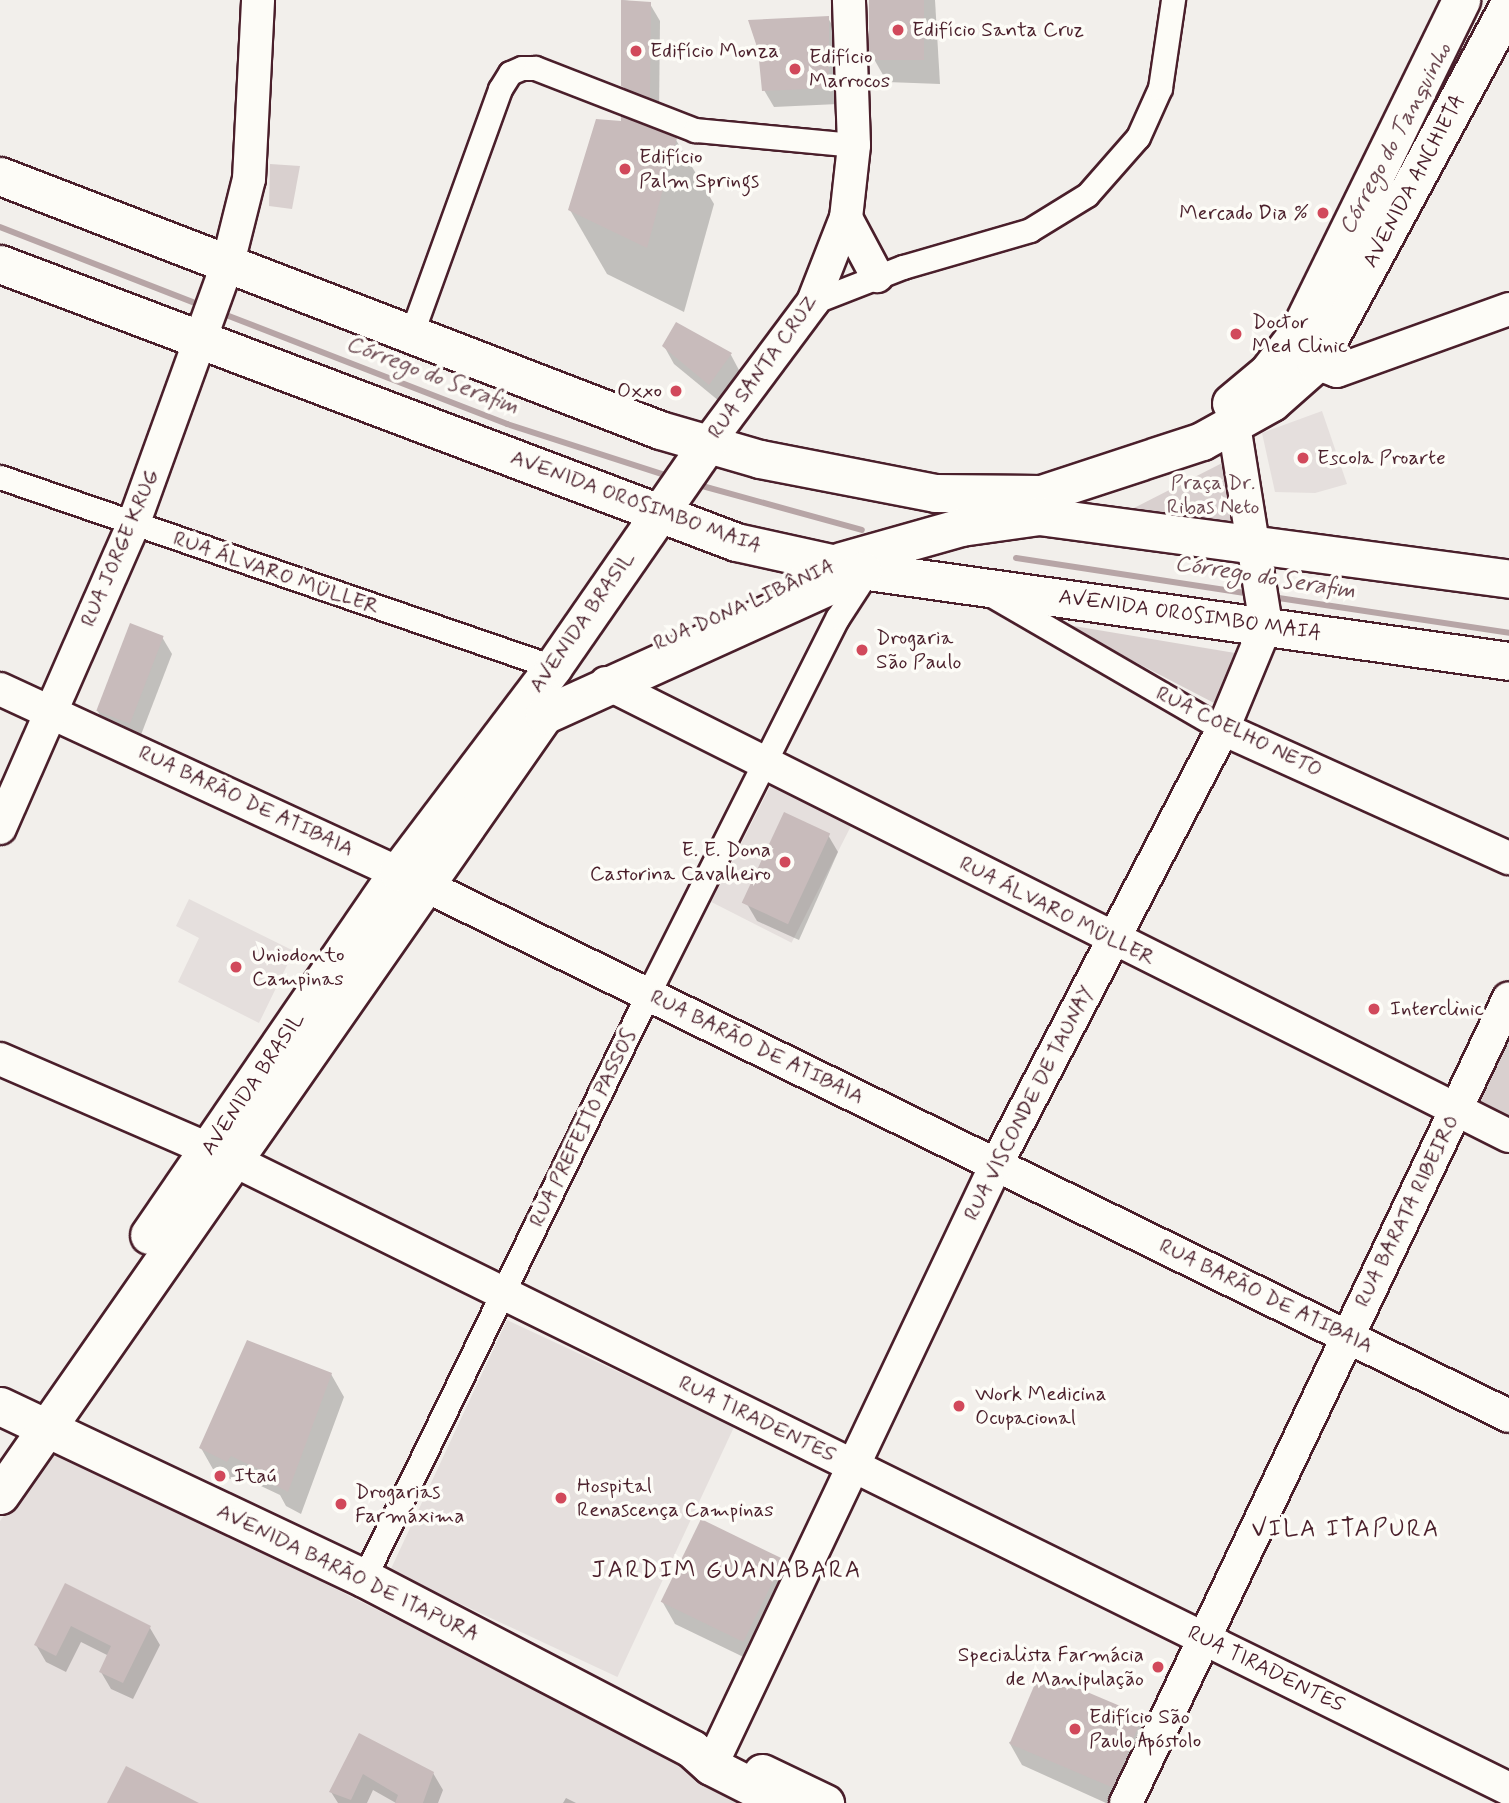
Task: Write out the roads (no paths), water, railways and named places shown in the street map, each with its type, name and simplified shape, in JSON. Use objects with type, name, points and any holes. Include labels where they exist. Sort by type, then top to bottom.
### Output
[{"type":"main road","name":"RUA JORGE KRUG","points":[[0,828],[133,525],[225,270],[249,179],[258,0]]},
{"type":"main road","name":"RUA SANTA CRUZ","points":[[661,507],[814,302],[845,218],[854,145],[849,0]]},
{"type":"main road","name":"AVENIDA ANCHIETA","points":[[951,505],[1090,466],[1201,420],[1233,401],[1268,372],[1299,331],[1461,0]]},
{"type":"main road","name":"AVENIDA ANCHIETA","points":[[1317,360],[1509,4]]},
{"type":"main road","points":[[0,176],[225,270],[411,335],[703,449],[760,458],[951,505],[1015,516],[1062,518],[1256,554],[1509,579]]},
{"type":"main road","points":[[845,218],[877,276]]},
{"type":"main road","name":"AVENIDA OROSIMBO MAIA","points":[[0,264],[202,332],[661,507],[736,542],[854,568],[979,588],[1265,616],[1509,661]]},
{"type":"main road","points":[[951,505],[1066,489],[1234,426],[1272,402],[1317,360],[1337,371],[1509,309]]},
{"type":"main road","name":"RUA VISCONDE DE TAUNAY","points":[[707,1756],[997,1163],[1223,729],[1265,616],[1234,426]]},
{"type":"main road","name":"RUA DONA LIBÂNIA","points":[[606,683],[803,600],[951,505]]},
{"type":"main road","name":"AVENIDA BRASIL","points":[[0,1452],[220,1154],[411,878],[661,507]]},
{"type":"main road","name":"RUA DONA LIBÂNIA","points":[[544,715],[584,676],[854,568]]},
{"type":"main road","name":"AVENIDA BRASIL","points":[[411,878],[544,715],[606,683]]},
{"type":"main road","name":"RUA ÁLVARO MÜLLER","points":[[606,683],[1113,940],[1509,1136]]},
{"type":"main road","name":"RUA BARÃO DE ATIBAIA","points":[[0,689],[51,710],[411,878],[1509,1416]]},
{"type":"main road","name":"RUA COELHO NETO","points":[[1223,729],[1509,858]]},
{"type":"main road","name":"RUA BARATA RIBEIRO","points":[[1126,1803],[1202,1638],[1509,998]]},
{"type":"main road","name":"RUA TIRADENTES","points":[[0,1059],[220,1154],[1509,1789]]},
{"type":"main road","name":"AVENIDA BRASIL","points":[[0,1495],[24,1417]]},
{"type":"main road","name":"AVENIDA BARÃO DE ITAPURA","points":[[24,1417],[364,1578],[707,1756],[784,1803]]},
{"type":"main road","name":"AVENIDA BARÃO DE ITAPURA","points":[[707,1756],[825,1803]]},
{"type":"street","points":[[814,302],[877,276],[1030,230],[1087,195],[1138,137],[1160,88],[1173,0]]},
{"type":"street","points":[[411,335],[500,89],[510,74],[522,68],[535,68],[695,130],[854,145]]},
{"type":"street","name":"RUA ÁLVARO MÜLLER","points":[[0,477],[133,525],[553,667]]},
{"type":"street","name":"RUA PREFEITO PASSOS","points":[[364,1578],[648,994],[838,617],[854,568]]},
{"type":"street","name":"RUA COELHO NETO","points":[[979,588],[1223,729]]},
{"type":"waterway","name":"Córrego do Serafim","points":[[0,227],[205,307]]},
{"type":"waterway","name":"Córrego do Serafim","points":[[221,313],[507,424],[671,477]]},
{"type":"waterway","name":"Córrego do Serafim","points":[[695,484],[862,530]]},
{"type":"waterway","name":"Córrego do Serafim","points":[[1016,558],[1251,594]]},
{"type":"waterway","name":"Córrego do Serafim","points":[[1272,597],[1509,633]]},
{"type":"place","name":"Edifício Santa Cruz","points":[[898,30]]},
{"type":"place","name":"Edifício Monza","points":[[636,51]]},
{"type":"place","name":"Edifício Marrocos","points":[[795,69]]},
{"type":"place","name":"Edifício Palm Springs","points":[[625,169]]},
{"type":"place","name":"Mercado Dia %","points":[[1323,213]]},
{"type":"place","name":"Doctor Med Clinic","points":[[1236,334]]},
{"type":"place","name":"Oxxo","points":[[676,391]]},
{"type":"place","name":"Escola Proarte","points":[[1303,458]]},
{"type":"place","name":"Drogaria São Paulo","points":[[862,650]]},
{"type":"place","name":"E. E. Dona Castorina Cavalheiro","points":[[785,862]]},
{"type":"place","name":"Uniodonto Campinas","points":[[236,967]]},
{"type":"place","name":"Interclinic","points":[[1374,1009]]},
{"type":"place","name":"Work Medicina Ocupacional","points":[[959,1406]]},
{"type":"place","name":"Itaú","points":[[220,1476]]},
{"type":"place","name":"Hospital Renascença Campinas","points":[[561,1498]]},
{"type":"place","name":"Drogarias Farmáxima","points":[[341,1504]]},
{"type":"place","name":"Specialista Farmácia de Manipulação","points":[[1158,1667]]},
{"type":"place","name":"Edifício São Paulo Apóstolo","points":[[1075,1729]]},
{"type":"district","name":"VILA ITAPURA","points":[[1346,1530]]},
{"type":"district","name":"JARDIM GUANABARA","points":[[727,1571]]},
{"type":"water label","name":"Córrego do Tanquinho","points":[[1396,139]]},
{"type":"park label","name":"Praça Dr. Ribas Neto","points":[[1213,495]]}]
